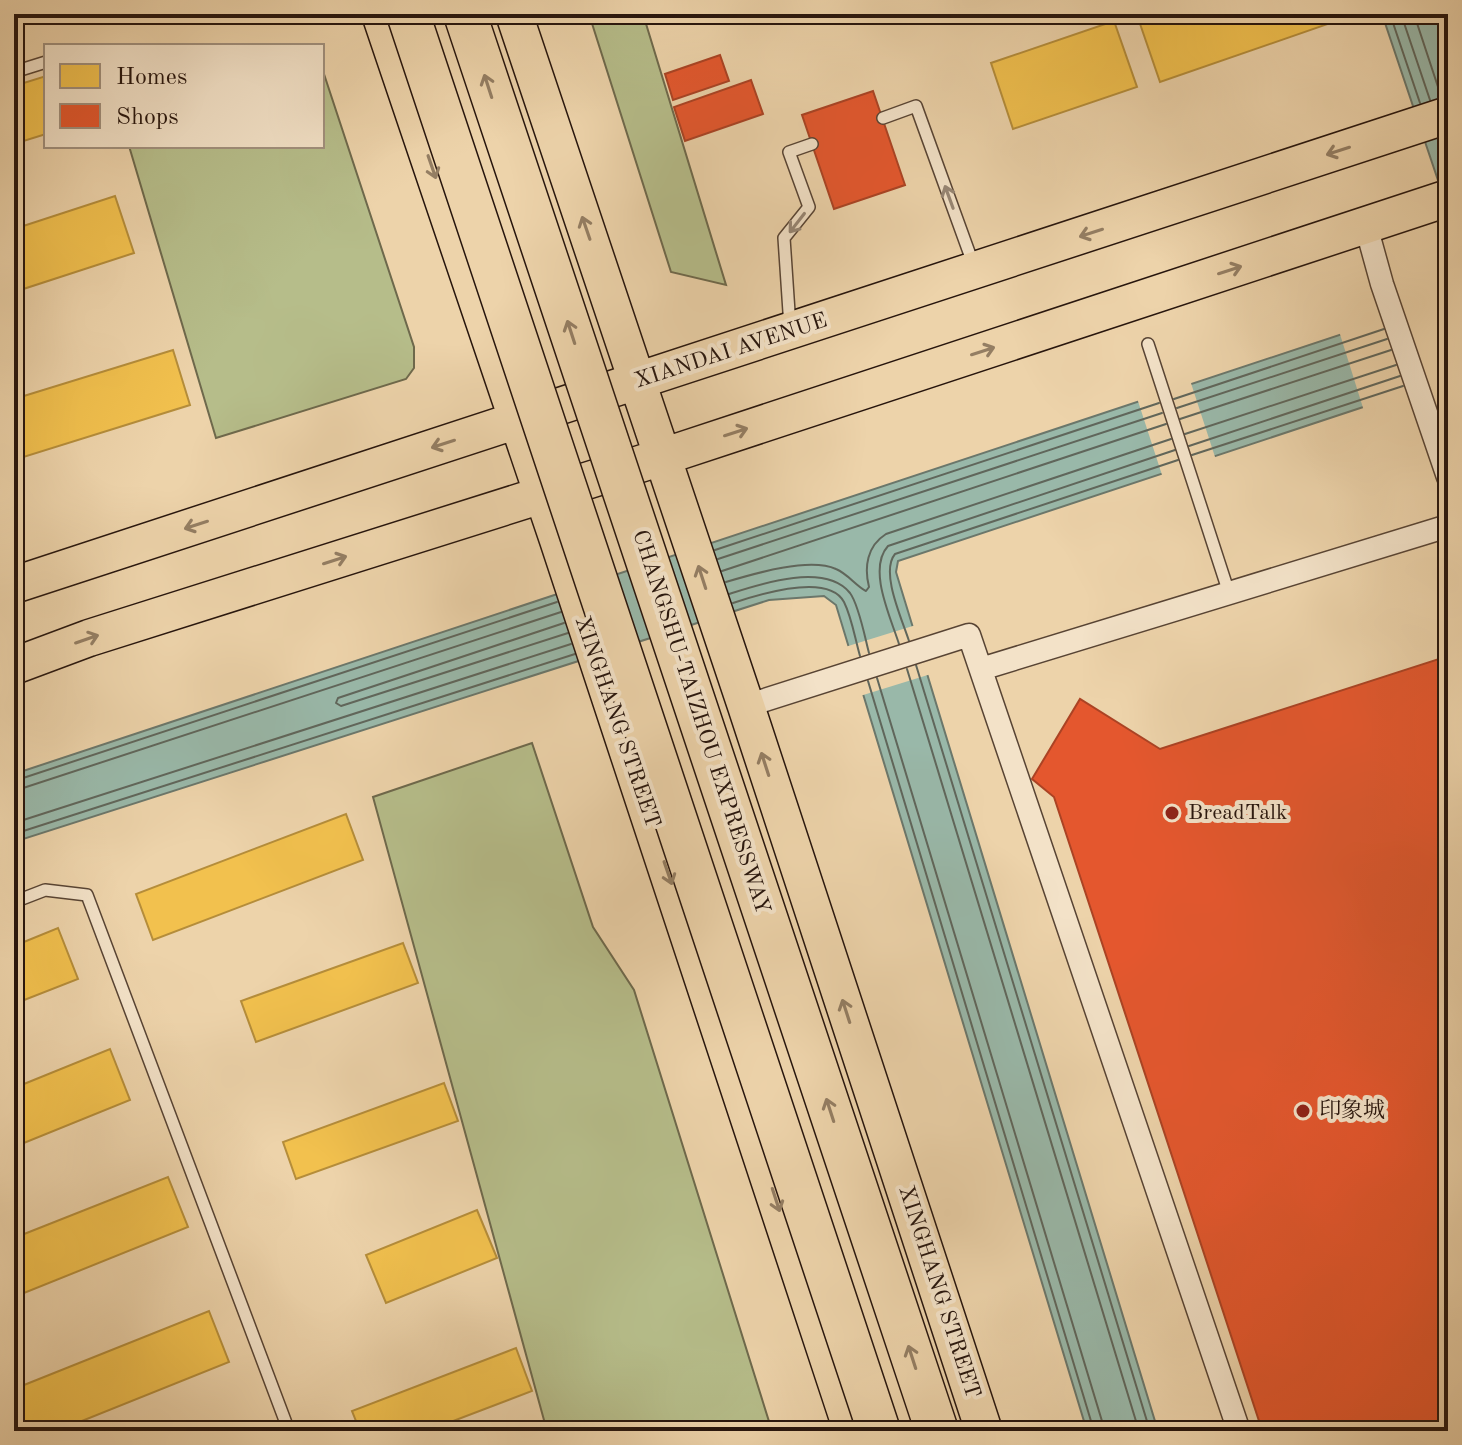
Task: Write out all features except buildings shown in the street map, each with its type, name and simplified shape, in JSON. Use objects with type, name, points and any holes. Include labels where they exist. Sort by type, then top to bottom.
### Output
[{"type":"highway","points":[[408,14],[879,1431]]},
{"type":"highway","name":"CHANGSHU-TAIZHOU EXPRESSWAY","points":[[465,14],[937,1431]]},
{"type":"main road","name":"XINGHANG STREET","points":[[380,14],[852,1431]]},
{"type":"main road","name":"XINGHANG STREET","points":[[514,14],[984,1431]]},
{"type":"main road","name":"XIANDAI AVENUE","points":[[14,585],[1448,115]]},
{"type":"main road","points":[[14,666],[89,638],[662,457],[1444,200]]},
{"type":"street","points":[[1366,226],[1390,309],[1448,477]]},
{"type":"street","points":[[981,669],[1448,526]]},
{"type":"street","points":[[746,706],[969,635],[1239,1431]]},
{"type":"lane","points":[[14,72],[44,63]]},
{"type":"lane","points":[[883,118],[916,106],[976,271]]},
{"type":"lane","points":[[791,331],[784,238],[809,207],[789,152],[812,144]]},
{"type":"lane","points":[[1148,344],[1229,593]]},
{"type":"lane","points":[[14,902],[45,890],[87,895],[289,1431]]},
{"type":"green space","points":[[589,14],[643,14],[726,285],[671,272]]},
{"type":"green space","points":[[324,74],[414,347],[414,368],[406,379],[216,438],[130,148],[324,148]]},
{"type":"green space","points":[[532,743],[593,927],[634,990],[772,1431],[547,1431],[373,797]]},
{"type":"water","points":[[1382,14],[1448,14],[1448,210]]},
{"type":"water","points":[[1448,299],[1448,379],[898,561],[896,572],[1158,1431],[1087,1431],[836,605],[824,596],[769,600],[14,842],[14,774]]},
{"type":"pier","points":[[1443,297],[1448,313],[1448,383],[1364,411],[1339,331]]},
{"type":"pier","points":[[1190,380],[1216,460],[1163,478],[1137,398]]},
{"type":"pier","points":[[916,625],[931,674],[860,696],[845,647]]},
{"type":"place","name":"BreadTalk","points":[[1172,813]]},
{"type":"place","name":"印象城","points":[[1303,1111]]}]
